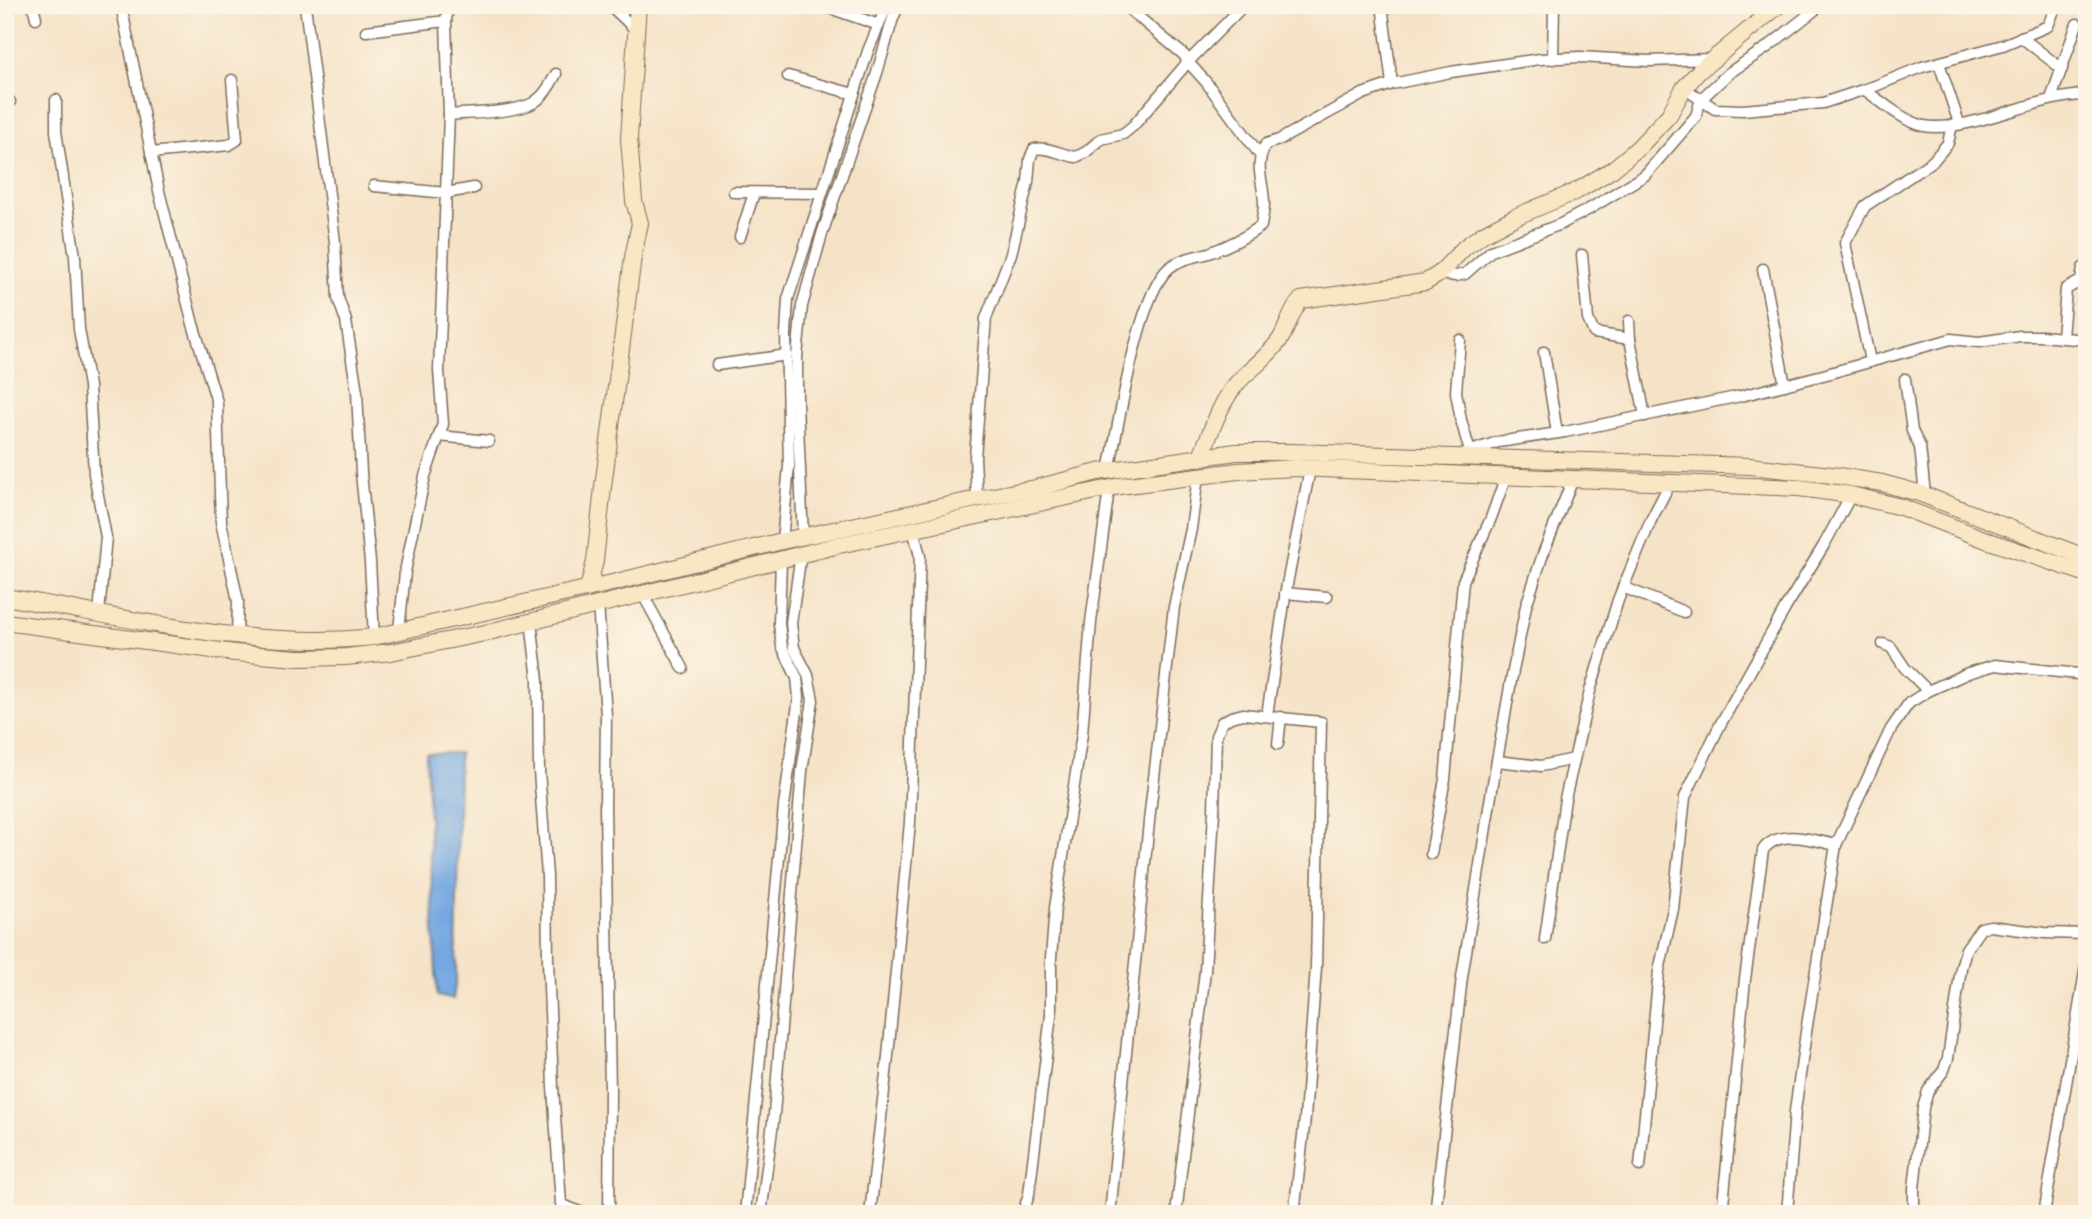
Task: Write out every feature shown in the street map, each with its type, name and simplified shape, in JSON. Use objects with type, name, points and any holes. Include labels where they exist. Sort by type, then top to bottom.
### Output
[{"type":"main road","points":[[588,589],[595,561],[633,257],[640,223],[634,201],[629,138],[638,5]]},
{"type":"main road","points":[[1200,458],[1230,394],[1280,338],[1301,300],[1426,282],[1439,274],[1465,247],[1483,234],[1539,206],[1577,191],[1613,169],[1639,147],[1668,115],[1684,88],[1713,59],[1779,5]]},
{"type":"main road","points":[[5,622],[235,653],[298,658],[391,652],[485,633],[801,554],[922,522],[977,499],[1109,471],[1250,452],[1467,454],[1750,466],[1832,475],[1882,482],[1925,495],[2087,558]]},
{"type":"main road","points":[[1409,455],[1409,473]]},
{"type":"main road","points":[[5,597],[237,636],[337,641],[374,637],[803,537],[922,522],[1198,476],[1238,471],[1310,469],[1799,488],[1851,495],[1901,507],[1989,541],[2087,574]]},
{"type":"main road","points":[[31,626],[34,602]]},
{"type":"street","points":[[33,5],[36,18]]},
{"type":"street","points":[[121,5],[150,153],[193,324],[217,402],[221,522],[238,601],[237,636]]},
{"type":"street","points":[[305,5],[335,242],[338,298],[346,321],[357,391],[374,637]]},
{"type":"street","points":[[399,631],[405,572],[425,476],[443,424],[439,370],[449,115],[446,22],[448,5]]},
{"type":"street","points":[[525,9],[551,5],[613,7],[636,30]]},
{"type":"street","points":[[821,5],[879,25]]},
{"type":"street","points":[[782,541],[789,466],[786,316],[788,299],[867,51],[887,5]]},
{"type":"street","points":[[803,537],[797,391],[802,306],[822,234],[899,5]]},
{"type":"street","points":[[1124,5],[1184,55],[1260,155]]},
{"type":"street","points":[[977,499],[975,457],[986,318],[1011,254],[1034,149],[1043,147],[1076,157],[1101,139],[1123,134],[1244,5]]},
{"type":"street","points":[[1382,5],[1392,84]]},
{"type":"street","points":[[1553,58],[1554,5]]},
{"type":"street","points":[[1439,274],[1465,274],[1491,251],[1591,208],[1644,175],[1696,116],[1701,99],[1729,73],[1821,5]]},
{"type":"street","points":[[1684,88],[1715,109],[1743,110],[1823,103],[1939,62],[2003,45],[2048,26],[2056,5]]},
{"type":"street","points":[[366,31],[446,22]]},
{"type":"street","points":[[2052,100],[2077,24]]},
{"type":"street","points":[[2021,37],[2062,69]]},
{"type":"street","points":[[1109,471],[1131,363],[1156,283],[1168,269],[1182,259],[1208,253],[1243,239],[1261,226],[1264,204],[1259,166],[1260,155],[1266,144],[1279,140],[1363,94],[1392,84],[1451,72],[1553,58],[1648,61],[1713,59]]},
{"type":"street","points":[[1870,360],[1845,243],[1865,206],[1933,161],[1948,143],[1955,124],[1939,62]]},
{"type":"street","points":[[449,115],[520,109],[536,102],[550,87],[556,74]]},
{"type":"street","points":[[788,76],[854,94]]},
{"type":"street","points":[[150,153],[229,145],[237,140],[232,80]]},
{"type":"street","points":[[1865,90],[1904,117],[1922,125],[1942,127],[2087,94]]},
{"type":"street","points":[[57,100],[56,131],[75,257],[79,329],[89,386],[94,474],[106,537],[99,613]]},
{"type":"street","points":[[1627,158],[1644,175]]},
{"type":"street","points":[[374,186],[446,193],[474,188]]},
{"type":"street","points":[[734,192],[821,193]]},
{"type":"street","points":[[740,237],[754,192]]},
{"type":"street","points":[[1539,206],[1541,231]]},
{"type":"street","points":[[1582,254],[1588,319],[1594,333],[1630,339]]},
{"type":"street","points":[[2062,337],[2066,289],[2084,281],[2083,268]]},
{"type":"street","points":[[1763,269],[1785,385]]},
{"type":"street","points":[[1629,321],[1645,416]]},
{"type":"street","points":[[1460,340],[1457,393],[1467,454],[1498,442],[1645,416],[1785,385],[1951,339],[1979,342],[2020,336],[2087,340]]},
{"type":"street","points":[[1545,352],[1557,433]]},
{"type":"street","points":[[717,365],[787,355]]},
{"type":"street","points":[[1905,379],[1912,431],[1920,447],[1925,495]]},
{"type":"street","points":[[439,436],[489,441]]},
{"type":"street","points":[[1267,715],[1286,593],[1310,469]]},
{"type":"street","points":[[1110,1214],[1120,1094],[1174,607],[1191,529],[1198,476]]},
{"type":"street","points":[[1431,854],[1445,779],[1463,582],[1506,477]]},
{"type":"street","points":[[1435,1214],[1462,977],[1497,761],[1526,606],[1543,554],[1573,479]]},
{"type":"street","points":[[1545,939],[1565,799],[1590,691],[1623,587],[1670,483]]},
{"type":"street","points":[[1017,1214],[1024,1210],[1029,1194],[1051,1015],[1051,958],[1055,908],[1082,734],[1091,622],[1109,489]]},
{"type":"street","points":[[1640,1166],[1659,971],[1673,909],[1685,797],[1720,725],[1851,495]]},
{"type":"street","points":[[870,1214],[910,822],[922,522]]},
{"type":"street","points":[[761,1214],[774,1114],[802,771],[813,700],[808,675],[794,648],[791,623],[801,554]]},
{"type":"street","points":[[745,1214],[784,806],[799,697],[797,678],[782,646],[779,624],[780,559]]},
{"type":"street","points":[[1623,587],[1684,612]]},
{"type":"street","points":[[642,593],[683,668]]},
{"type":"street","points":[[1286,593],[1327,597]]},
{"type":"street","points":[[598,604],[606,715],[609,1214]]},
{"type":"street","points":[[531,621],[538,680],[539,771],[547,876],[552,1087],[561,1204],[582,1213],[617,1214]]},
{"type":"street","points":[[1883,644],[1891,647],[1905,668],[1928,691]]},
{"type":"street","points":[[1787,1214],[1795,1111],[1836,845],[1891,729],[1909,703],[1968,673],[1996,666],[2087,675]]},
{"type":"street","points":[[1176,1214],[1205,971],[1216,737],[1222,722],[1243,714],[1321,722],[1316,967],[1305,1118],[1294,1214]]},
{"type":"street","points":[[1278,744],[1281,717]]},
{"type":"street","points":[[1497,761],[1541,766],[1574,759]]},
{"type":"street","points":[[1722,1214],[1745,979],[1763,850],[1769,842],[1777,838],[1796,838],[1836,845]]},
{"type":"street","points":[[1914,1214],[1914,1188],[1923,1108],[1928,1091],[1944,1070],[1948,1058],[1966,949],[1981,928],[1990,926],[2045,933],[2087,934]]},
{"type":"street","points":[[2044,1214],[2087,960]]},
{"type":"water","points":[[426,753],[459,753],[456,979],[453,999],[437,996]]}]
